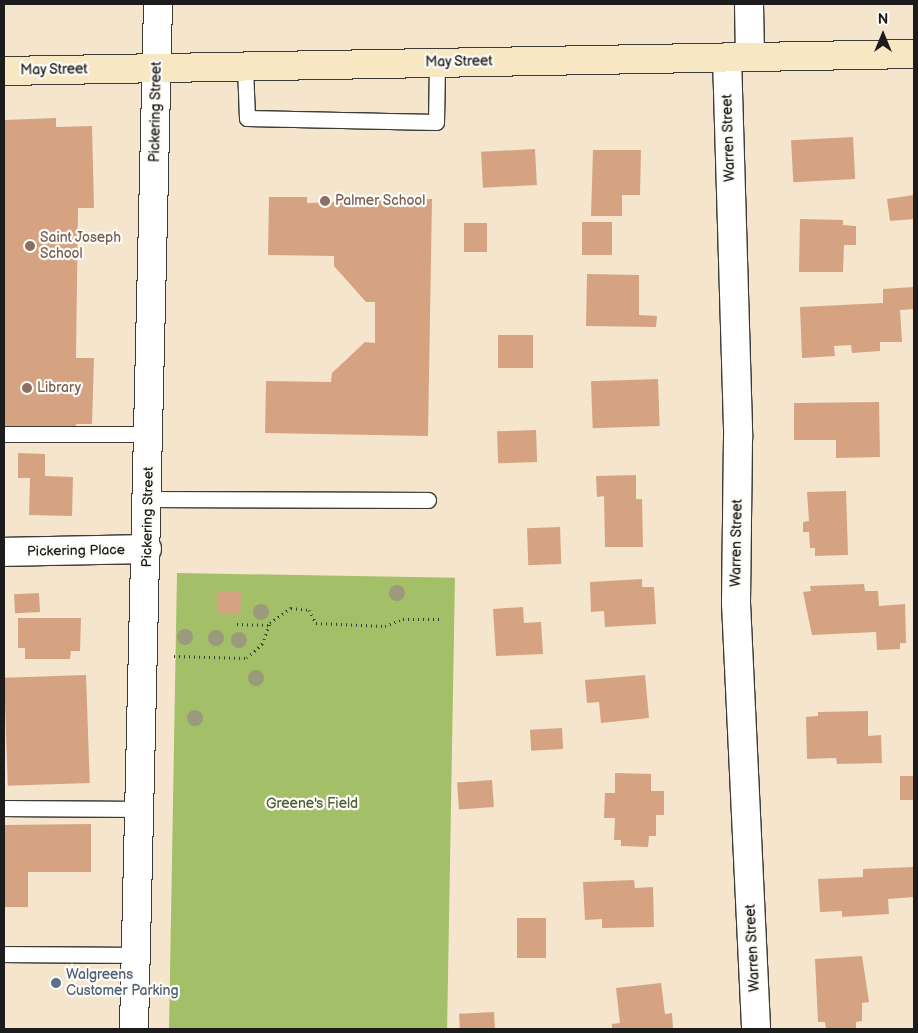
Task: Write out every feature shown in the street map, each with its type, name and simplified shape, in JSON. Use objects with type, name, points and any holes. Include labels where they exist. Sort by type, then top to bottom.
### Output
[{"type":"street","name":"Pickering Street","points":[[134,1029],[138,809],[148,549],[158,4]]},
{"type":"street","name":"Warren Street","points":[[749,4],[738,57],[736,604],[756,1029]]},
{"type":"street","name":"May Street","points":[[4,71],[914,54]]},
{"type":"street","name":"Pickering Place","points":[[4,552],[148,549]]},
{"type":"lane","points":[[245,66],[246,118],[436,122],[437,63]]},
{"type":"lane","points":[[4,434],[150,434]]},
{"type":"lane","points":[[149,499],[428,500]]},
{"type":"lane","points":[[4,808],[138,809]]},
{"type":"lane","points":[[4,954],[136,954]]},
{"type":"path","points":[[174,656],[235,661],[247,658],[262,644],[269,625],[291,608],[309,610],[316,623],[385,626],[403,619],[443,619]]},
{"type":"path","points":[[237,624],[269,625]]},
{"type":"green space","name":"Greene's Field","points":[[177,573],[455,578],[447,1029],[169,1029]]},
{"type":"building","points":[[56,118],[56,127],[92,126],[94,208],[78,208],[76,358],[94,358],[92,424],[76,424],[75,429],[4,427],[4,120]]},
{"type":"building","points":[[853,137],[855,179],[793,182],[791,140]]},
{"type":"building","points":[[535,149],[537,185],[483,188],[481,152]]},
{"type":"building","points":[[593,150],[641,150],[640,195],[622,195],[622,216],[591,216]]},
{"type":"building","points":[[914,195],[914,219],[890,221],[887,199]]},
{"type":"building","points":[[269,197],[307,197],[307,203],[432,199],[428,436],[265,433],[266,381],[331,382],[332,373],[365,342],[375,343],[375,302],[366,302],[334,266],[334,256],[268,255]]},
{"type":"building","points":[[800,219],[843,220],[843,225],[856,226],[856,245],[844,245],[843,272],[799,272]]},
{"type":"building","points":[[582,222],[612,222],[612,255],[582,255]]},
{"type":"building","points":[[464,223],[487,223],[487,252],[464,252]]},
{"type":"building","points":[[587,274],[639,275],[639,315],[657,316],[656,327],[586,326]]},
{"type":"building","points":[[914,287],[914,309],[900,310],[902,342],[880,342],[880,351],[852,353],[851,345],[834,346],[835,356],[802,358],[800,307],[883,303],[883,289]]},
{"type":"building","points":[[498,335],[533,335],[533,368],[498,368]]},
{"type":"building","points":[[658,379],[660,426],[593,428],[591,381]]},
{"type":"building","points":[[879,402],[880,457],[836,458],[836,440],[794,440],[794,403]]},
{"type":"building","points":[[536,430],[537,462],[498,463],[497,431]]},
{"type":"building","points":[[18,453],[45,454],[45,476],[73,477],[72,516],[29,515],[30,478],[18,478]]},
{"type":"building","points":[[636,475],[636,499],[642,499],[643,547],[605,547],[604,496],[597,497],[596,476]]},
{"type":"building","points":[[846,491],[848,555],[815,556],[815,548],[810,548],[809,532],[803,532],[803,522],[809,521],[807,492]]},
{"type":"building","points":[[560,527],[561,564],[528,565],[527,528]]},
{"type":"building","points":[[642,579],[642,587],[654,587],[656,624],[605,627],[604,611],[591,612],[590,582]]},
{"type":"building","points":[[864,584],[865,591],[878,591],[879,606],[905,604],[906,643],[900,643],[900,649],[877,650],[876,632],[812,635],[803,592],[811,591],[810,586]]},
{"type":"building","points":[[218,591],[241,592],[240,614],[217,613]]},
{"type":"building","points":[[39,593],[40,612],[15,613],[14,594]]},
{"type":"building","points":[[523,607],[524,623],[541,622],[543,654],[496,656],[493,609]]},
{"type":"building","points":[[18,618],[81,618],[80,651],[71,651],[70,659],[25,659],[25,648],[18,648]]},
{"type":"building","points":[[86,675],[90,783],[8,786],[4,678]]},
{"type":"building","points":[[645,675],[649,718],[601,723],[599,702],[587,703],[585,680]]},
{"type":"building","points":[[868,711],[868,736],[881,735],[882,763],[837,764],[836,758],[807,759],[806,717],[818,716],[818,712]]},
{"type":"building","points":[[562,728],[563,749],[531,751],[530,730]]},
{"type":"building","points":[[615,773],[651,774],[651,791],[664,791],[664,815],[656,815],[656,836],[649,836],[648,847],[621,846],[621,840],[614,840],[615,818],[604,818],[605,793],[615,793]]},
{"type":"building","points":[[900,776],[914,776],[914,800],[900,800]]},
{"type":"building","points":[[492,780],[494,807],[459,809],[457,782]]},
{"type":"building","points":[[91,824],[91,872],[28,872],[28,907],[4,907],[4,825]]},
{"type":"building","points":[[913,867],[914,897],[888,899],[889,914],[842,917],[842,911],[820,912],[818,879],[863,877],[863,869]]},
{"type":"building","points":[[634,880],[635,888],[653,887],[654,927],[602,928],[602,919],[585,920],[583,882]]},
{"type":"building","points":[[517,918],[546,918],[546,958],[517,958]]},
{"type":"building","points":[[862,956],[869,1002],[862,1003],[862,1021],[856,1022],[856,1029],[826,1029],[825,1022],[818,1022],[815,959]]},
{"type":"building","points":[[661,983],[665,1014],[672,1013],[673,1029],[612,1029],[612,1024],[620,1023],[616,988]]},
{"type":"building","points":[[494,1012],[495,1029],[460,1029],[459,1014]]},
{"type":"place","name":"Palmer School","points":[[325,201]]},
{"type":"place","name":"Saint Joseph School","points":[[30,246]]},
{"type":"place","name":"Library","points":[[27,388]]},
{"type":"place","name":"Walgreens Customer Parking","points":[[56,983]]}]
